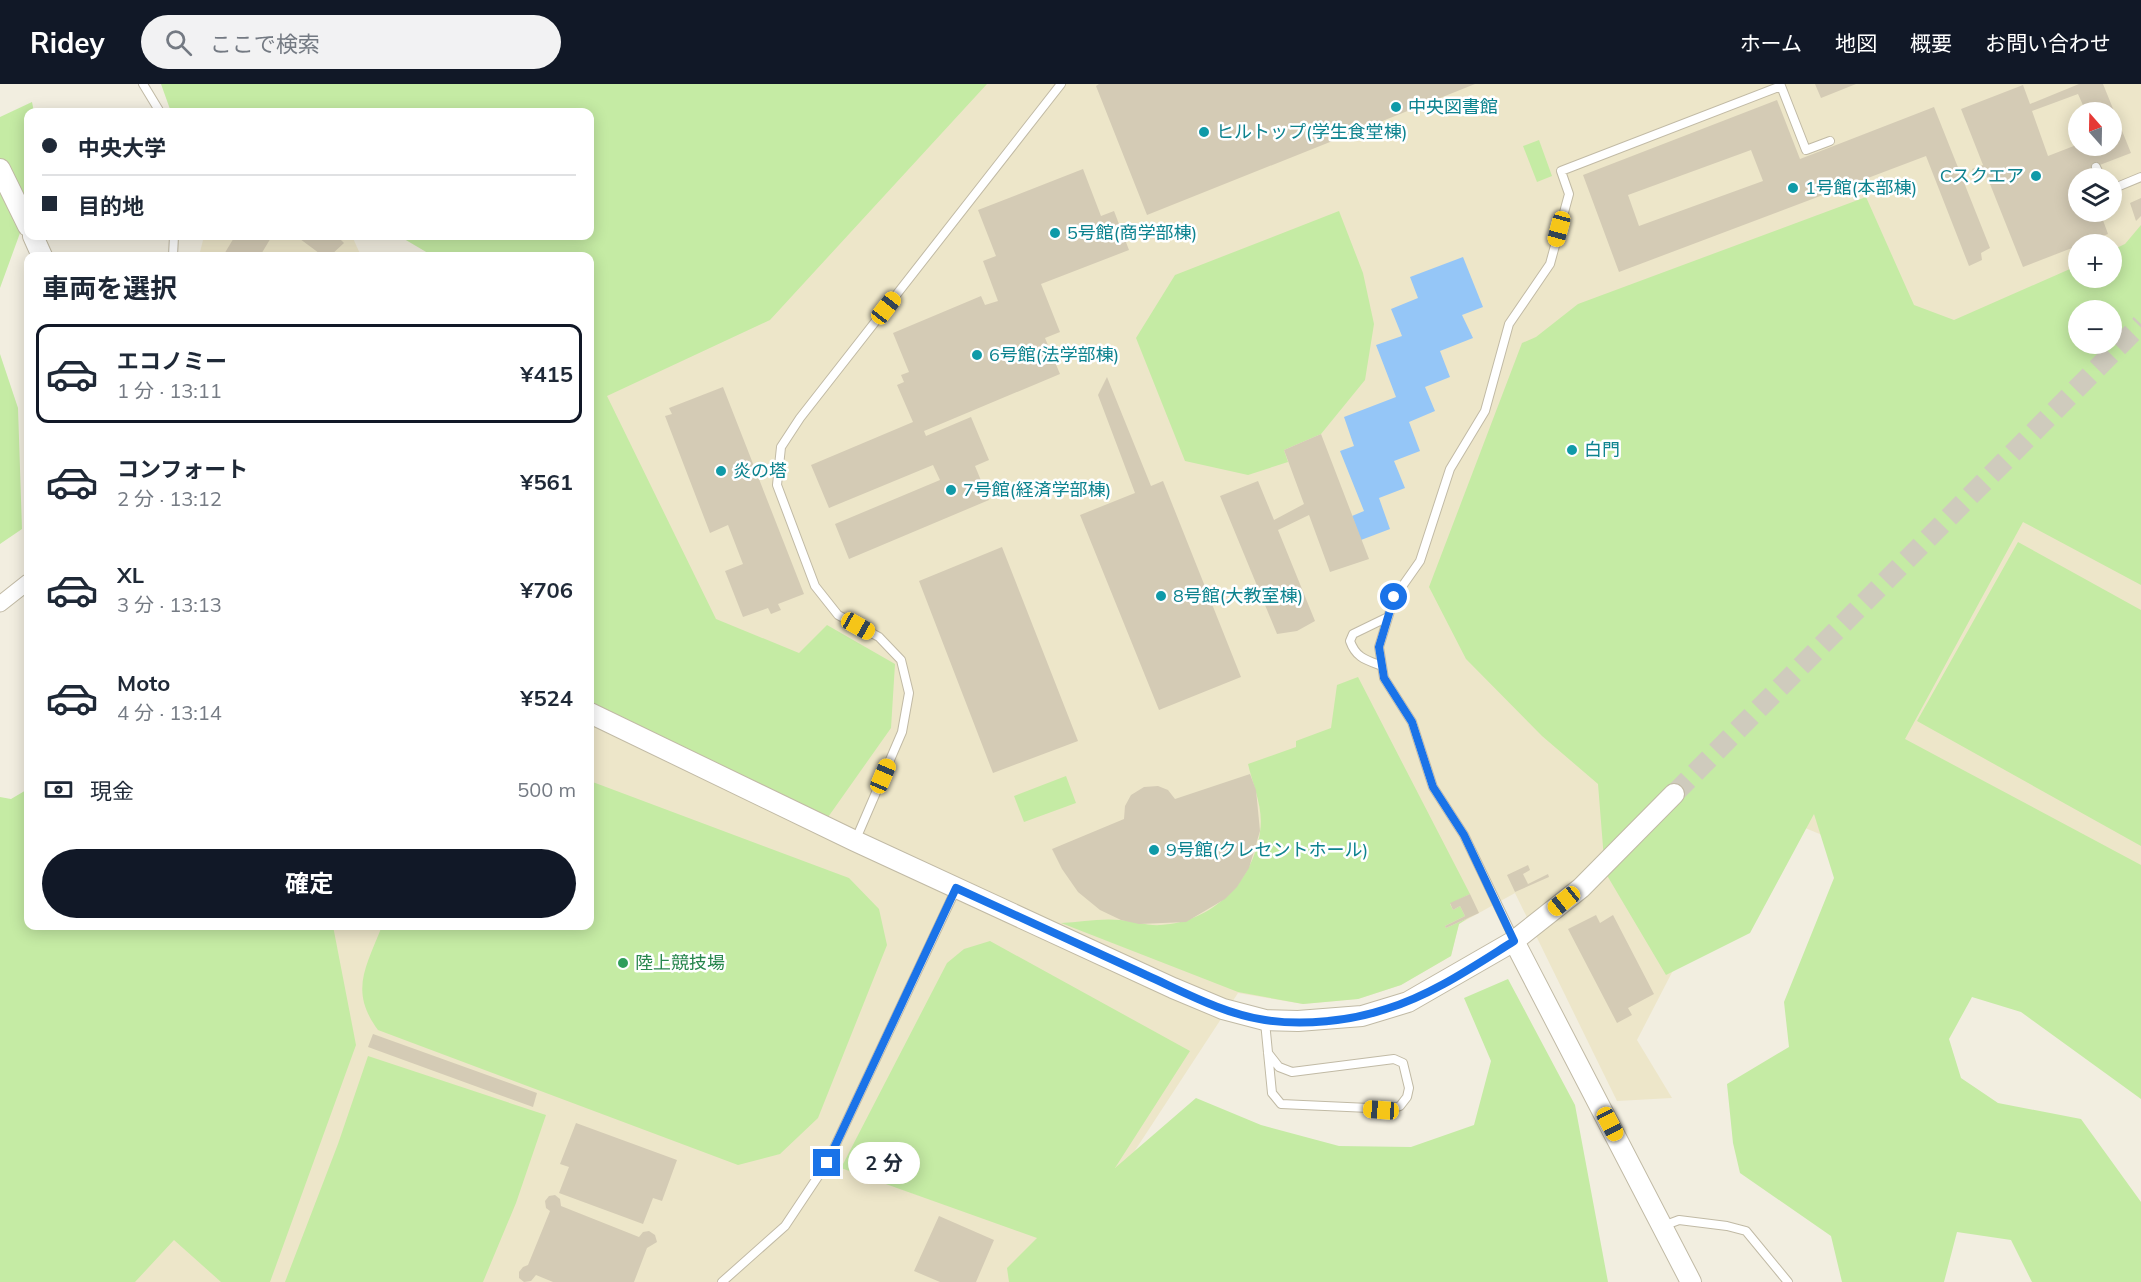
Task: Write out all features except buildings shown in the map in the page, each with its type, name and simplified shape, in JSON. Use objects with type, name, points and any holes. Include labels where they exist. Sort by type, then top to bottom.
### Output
[{"type":"street","points":[[0,169],[24,218]]},
{"type":"street","points":[[0,604],[24,585]]},
{"type":"street","points":[[594,715],[855,841],[1173,988],[1223,1009],[1265,1020],[1362,1016],[1408,1002],[1514,941],[1581,888],[1674,794]]},
{"type":"street","points":[[1514,941],[1691,1282]]},
{"type":"lane","points":[[143,84],[158,108]]},
{"type":"lane","points":[[855,841],[902,732],[909,693],[900,660],[879,637],[838,615],[815,586],[777,485],[781,447],[800,418],[1061,84]]},
{"type":"lane","points":[[1514,941],[1464,835],[1433,787],[1412,722],[1384,678],[1379,647],[1394,597],[1420,561],[1450,469],[1485,411],[1509,324],[1550,264],[1569,194],[1561,171],[1783,85],[1806,150],[1830,141]]},
{"type":"lane","points":[[2122,185],[2141,177]]},
{"type":"lane","points":[[1382,666],[1363,660],[1355,653],[1350,641],[1353,634],[1388,617]]},
{"type":"lane","points":[[722,1282],[785,1226],[827,1163],[956,888]]},
{"type":"lane","points":[[1265,1020],[1268,1053],[1272,1093],[1281,1104],[1381,1110],[1400,1106],[1407,1097],[1409,1088],[1403,1063],[1394,1059],[1292,1072],[1279,1067],[1268,1053]]},
{"type":"lane","points":[[1663,1226],[1679,1220],[1746,1230],[1788,1282]]},
{"type":"shaded area","points":[[864,84],[2141,84],[2141,967],[1757,808],[1637,1040],[1672,1098],[1617,1101],[1515,893],[1459,924],[1451,956],[1401,985],[1358,999],[1303,1004],[1238,993],[1049,1282],[108,1282],[328,930],[594,930],[594,316]]},
{"type":"shaded area","points":[[203,240],[354,240],[359,252],[200,252]]},
{"type":"green space","points":[[161,84],[987,84],[770,320],[607,396],[716,619],[799,653],[827,625],[895,664],[891,728],[826,820],[594,715],[594,252],[426,252],[406,240],[594,240],[594,108],[170,108]]},
{"type":"green space","points":[[32,102],[33,108],[24,108],[24,222],[0,288],[0,117]]},
{"type":"green space","points":[[1539,140],[1552,176],[1537,182],[1523,146]]},
{"type":"green space","points":[[1866,197],[1914,305],[1954,320],[2068,270],[2068,288],[2122,288],[2122,245],[2141,225],[2141,585],[2023,522],[1905,739],[2141,865],[2141,1099],[2021,1012],[1972,997],[1949,1039],[1961,1078],[1998,1103],[2081,1119],[2141,1202],[2141,1282],[2032,1282],[2011,1240],[1957,1232],[1944,1282],[1842,1282],[1831,1236],[1740,1173],[1733,1143],[1727,1084],[1789,1047],[1784,1002],[1834,878],[1814,814],[1750,933],[1666,975],[1605,872],[1598,784],[1542,736],[1466,659],[1429,587],[1522,343],[1536,337],[1578,304]]},
{"type":"green space","points":[[1339,211],[1363,273],[1374,324],[1365,380],[1321,434],[1284,450],[1288,462],[1248,475],[1185,461],[1136,338],[1175,275]]},
{"type":"green space","points":[[0,354],[18,408],[22,529],[0,544]]},
{"type":"green space","points":[[2018,542],[2141,610],[2141,846],[1917,721]]},
{"type":"green space","points":[[1358,677],[1470,894],[1450,904],[1453,910],[1460,906],[1465,916],[1445,926],[1446,928],[1468,918],[1459,924],[1451,956],[1401,985],[1358,999],[1303,1004],[1238,992],[1061,923],[1105,919],[1156,925],[1180,922],[1197,916],[1227,896],[1249,867],[1260,832],[1261,814],[1248,764],[1296,747],[1296,741],[1331,728],[1337,685]]},
{"type":"green space","points":[[1066,776],[1076,803],[1024,822],[1014,796]]},
{"type":"green space","name":"陸上競技場","points":[[594,782],[849,878],[879,909],[887,945],[818,1118],[780,1154],[738,1165],[378,1030],[369,1016],[362,991],[363,979],[380,930],[594,930]]},
{"type":"green space","points":[[24,791],[24,930],[334,930],[356,1045],[270,1282],[221,1282],[174,1240],[135,1282],[0,1282],[0,797],[11,799]]},
{"type":"green space","points":[[990,941],[1190,1051],[1115,1168],[1196,1098],[1261,1125],[1339,1146],[1411,1147],[1474,1125],[1491,1061],[1464,998],[1508,979],[1575,1105],[1608,1282],[1009,1282],[1007,1268],[1037,1238],[841,1168],[947,963],[964,949]]},
{"type":"green space","points":[[368,1056],[546,1115],[516,1203],[483,1282],[285,1282],[338,1144]]},
{"type":"water","points":[[1463,257],[1483,307],[1462,315],[1473,338],[1440,351],[1450,377],[1425,387],[1435,411],[1409,422],[1420,451],[1394,461],[1405,488],[1379,498],[1390,529],[1361,540],[1352,516],[1364,511],[1340,451],[1354,446],[1344,417],[1396,397],[1376,345],[1402,336],[1391,309],[1418,298],[1410,277]]},
{"type":"tunnel","points":[[1674,794],[2141,324]]},
{"type":"place","name":"中央図書館","points":[[1396,107]]},
{"type":"place","name":"ヒルトップ(学生食堂棟)","points":[[1204,132]]},
{"type":"place","name":"Cスクエア","points":[[2036,176]]},
{"type":"place","name":"1号館(本部棟)","points":[[1793,188]]},
{"type":"place","name":"5号館(商学部棟)","points":[[1055,233]]},
{"type":"place","name":"6号館(法学部棟)","points":[[977,355]]},
{"type":"place","name":"白門","points":[[1572,450]]},
{"type":"place","name":"炎の塔","points":[[721,471]]},
{"type":"place","name":"7号館(経済学部棟)","points":[[951,490]]},
{"type":"place","name":"8号館(大教室棟)","points":[[1161,596]]},
{"type":"place","name":"9号館(クレセントホール)","points":[[1154,850]]},
{"type":"place","name":"陸上競技場","points":[[623,963]]},
{"type":"route","points":[[827,1163],[956,888],[1173,988],[1223,1009],[1265,1020],[1329,1019],[1362,1016],[1385,1010],[1408,1002],[1514,941],[1464,835],[1433,787],[1412,722],[1384,678],[1379,647],[1394,597]]}]
